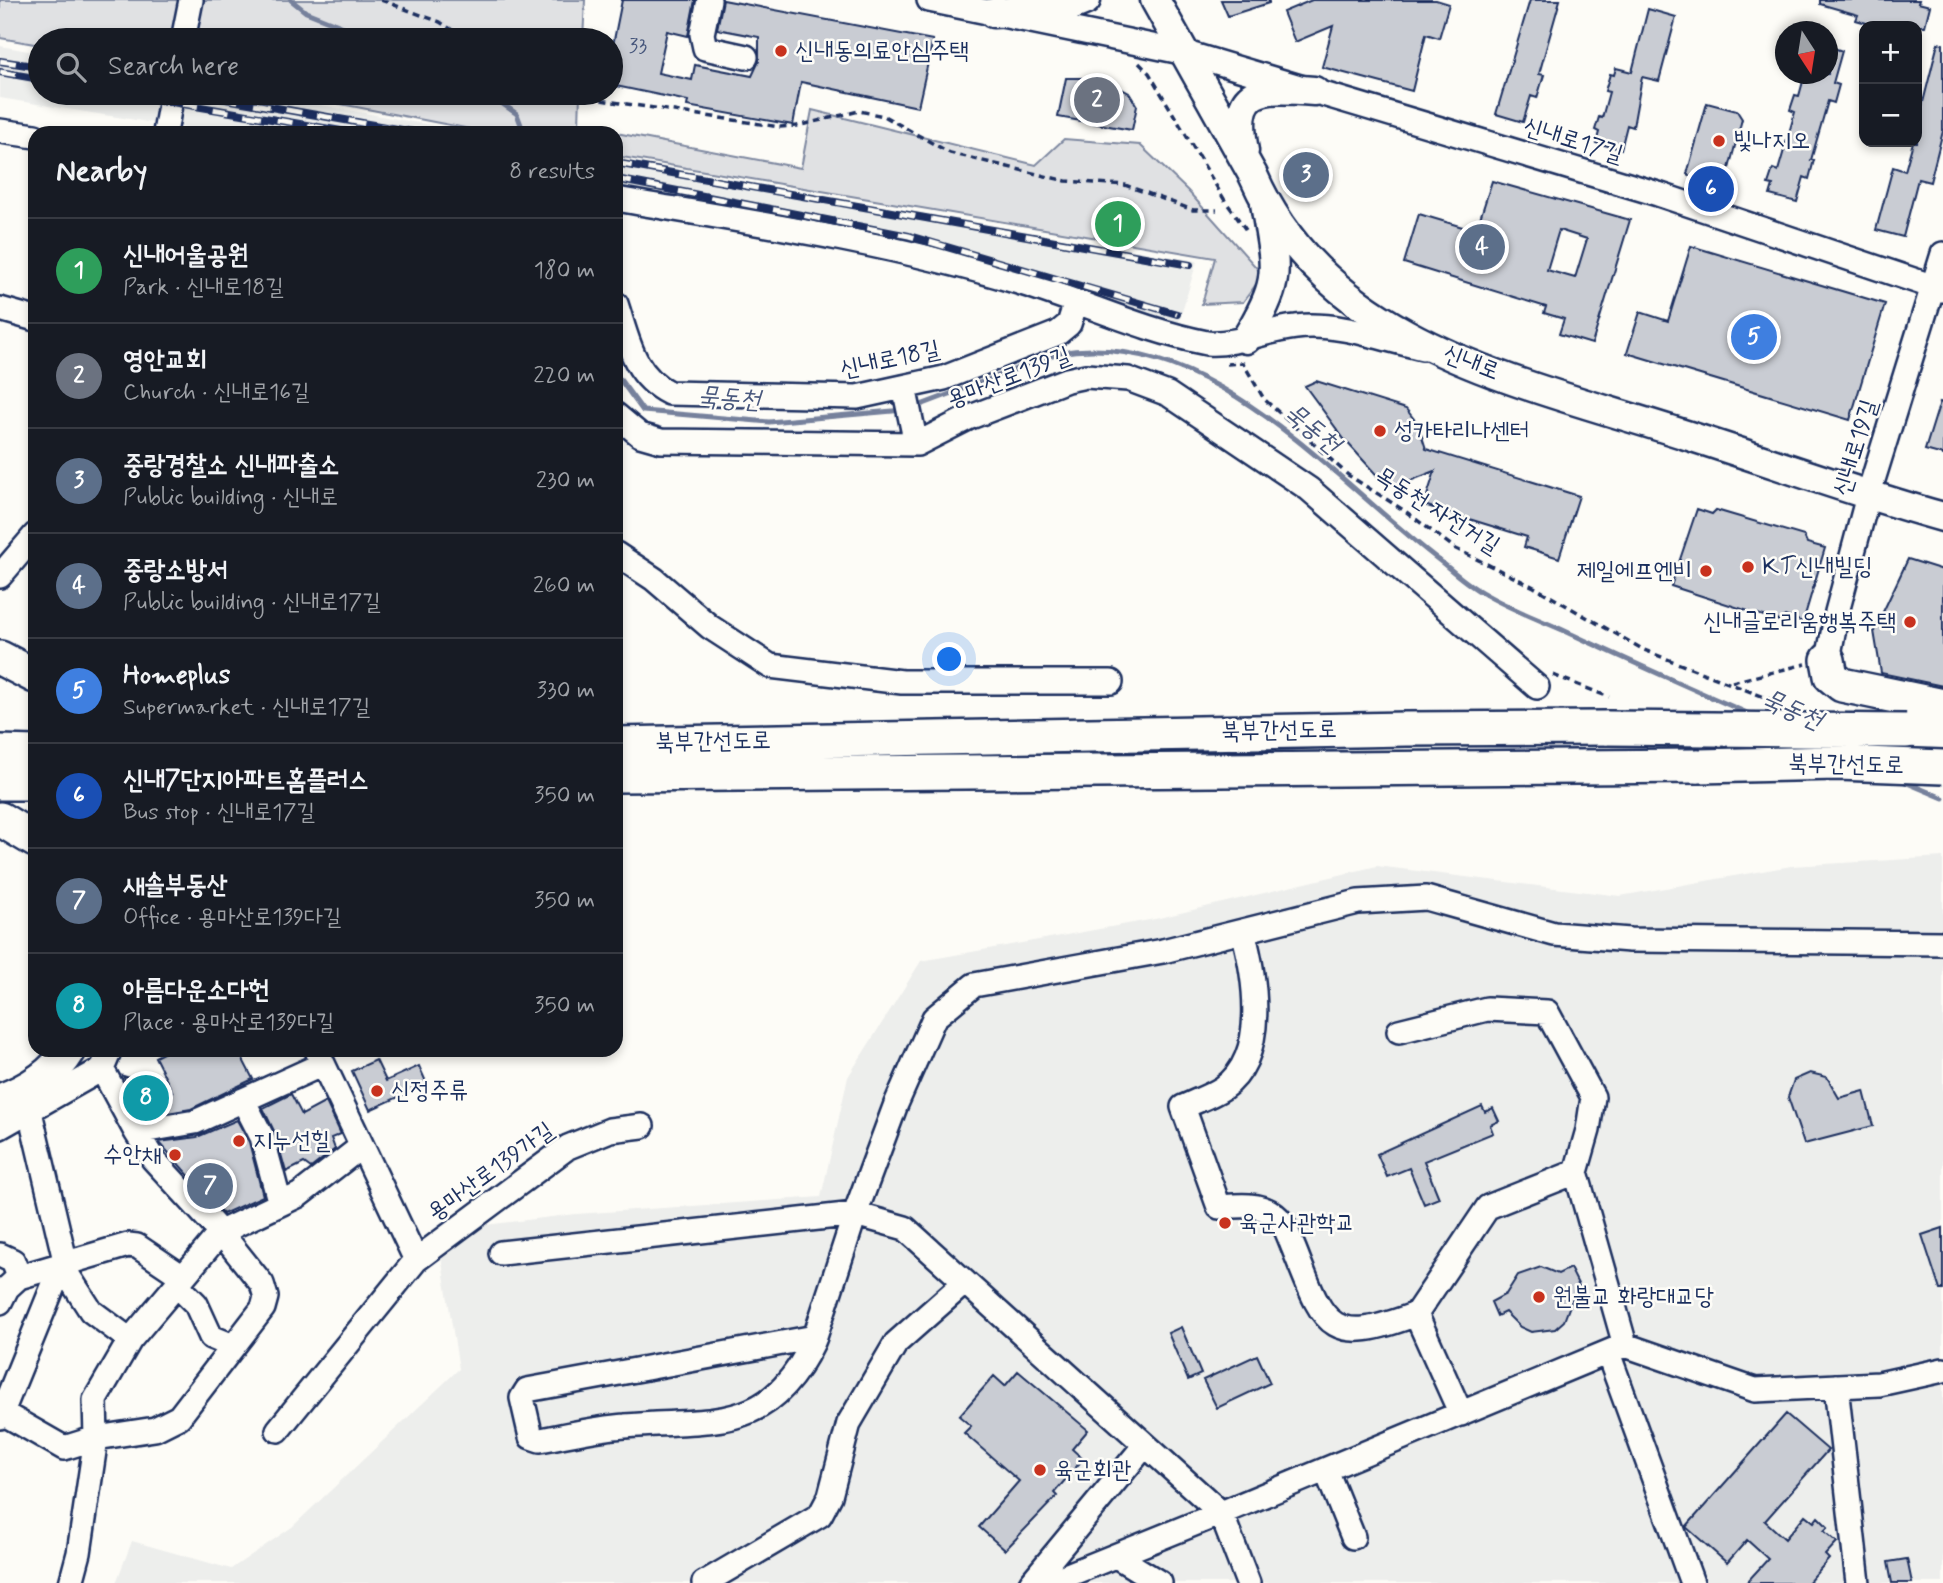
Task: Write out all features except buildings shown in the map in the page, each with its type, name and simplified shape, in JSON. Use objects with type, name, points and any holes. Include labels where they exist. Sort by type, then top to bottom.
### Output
[{"type":"highway","points":[[0,658],[28,672]]},
{"type":"highway","points":[[1828,660],[1831,676],[1843,685],[1943,706]]},
{"type":"highway","name":"북부간선도로","points":[[623,744],[1380,729],[1609,713],[1943,732]]},
{"type":"highway","points":[[623,737],[681,742]]},
{"type":"highway","points":[[0,752],[28,754]]},
{"type":"highway","name":"북부간선도로","points":[[623,775],[1838,763],[1943,767]]},
{"type":"highway","points":[[0,783],[28,783]]},
{"type":"highway","points":[[0,819],[28,836]]},
{"type":"highway","points":[[0,1090],[28,1072],[42,1057]]},
{"type":"highway","points":[[15,1107],[16,1095],[52,1072],[64,1057]]},
{"type":"main road","points":[[993,13],[1064,9],[1086,0]]},
{"type":"main road","name":"신내로","points":[[1155,0],[1265,200],[1304,253],[1349,296],[1402,334],[1473,367],[1868,496],[1943,517]]},
{"type":"main road","points":[[1247,164],[1239,123],[1243,107],[1250,98],[1270,90],[1314,91]]},
{"type":"main road","points":[[1245,351],[1270,297],[1276,276],[1265,200]]},
{"type":"street","points":[[185,28],[191,0]]},
{"type":"street","points":[[709,0],[702,34],[705,48],[746,57]]},
{"type":"street","name":"신내로17길","points":[[929,0],[1186,53],[1658,194],[1938,289]]},
{"type":"street","points":[[166,126],[171,105]]},
{"type":"street","points":[[0,131],[28,135]]},
{"type":"street","points":[[623,200],[830,235],[1014,281],[1196,341],[1245,351],[1294,327],[1320,327],[1438,351]]},
{"type":"street","name":"신내로19길","points":[[1828,660],[1837,612],[1868,496],[1938,289],[1943,254]]},
{"type":"street","name":"신내로18길","points":[[623,326],[635,363],[649,381],[676,396],[843,399],[956,373],[1058,333],[1069,324],[1076,302]]},
{"type":"street","points":[[0,309],[28,317]]},
{"type":"street","name":"용마산로139길","points":[[623,421],[640,435],[661,440],[916,444],[931,440],[968,418],[1067,380],[1104,375],[1143,383],[1168,394],[1309,489],[1544,681]]},
{"type":"street","points":[[904,387],[916,444]]},
{"type":"street","points":[[0,576],[28,543]]},
{"type":"street","points":[[623,559],[654,579],[709,627],[770,666],[902,682],[1111,682]]},
{"type":"street","points":[[815,1337],[527,1390],[522,1398],[531,1437],[540,1440],[607,1427],[738,1418],[766,1402],[792,1377],[815,1337],[855,1214],[896,1104],[934,1018],[974,985],[1163,951],[1358,902],[1426,898],[1554,934],[1630,940],[1943,943]]},
{"type":"street","points":[[1243,931],[1254,974],[1253,1040],[1241,1065],[1224,1087],[1184,1107],[1219,1207],[1245,1206],[1270,1211],[1283,1223],[1319,1312],[1337,1326],[1360,1330],[1416,1314],[1488,1207],[1576,1172]]},
{"type":"street","points":[[1399,1031],[1487,1009],[1546,1012],[1593,1097],[1588,1130],[1576,1172],[1617,1349],[1689,1581]]},
{"type":"street","points":[[136,1132],[195,1122],[243,1101],[320,1057]]},
{"type":"street","name":"용마산로139가길","points":[[320,1057],[416,1260]]},
{"type":"street","points":[[0,1127],[15,1107],[106,1060],[136,1132],[153,1159],[221,1233],[265,1290],[263,1308],[172,1422],[155,1429],[96,1438],[64,1448],[0,1414],[63,1262]]},
{"type":"street","points":[[243,1101],[262,1137],[280,1204]]},
{"type":"street","points":[[15,1107],[63,1262],[74,1288],[86,1306],[130,1340]]},
{"type":"street","name":"용마산로139가길","points":[[278,1430],[416,1260],[568,1146],[610,1130],[642,1126]]},
{"type":"street","points":[[71,1583],[79,1553],[96,1438],[95,1400],[130,1340],[221,1233],[310,1189],[362,1146]]},
{"type":"street","points":[[501,1253],[855,1214],[905,1228],[1221,1513],[1248,1583]]},
{"type":"street","points":[[0,1302],[7,1288],[19,1278],[63,1262],[133,1245],[180,1281],[196,1304],[211,1337],[233,1346]]},
{"type":"street","points":[[0,1255],[13,1261],[19,1278]]},
{"type":"street","points":[[704,1583],[820,1515],[830,1496],[849,1423],[896,1343],[965,1282]]},
{"type":"street","points":[[1416,1314],[1461,1414]]},
{"type":"street","points":[[1048,1583],[1617,1349],[1755,1390],[1879,1384],[1943,1370]]},
{"type":"street","points":[[1836,1386],[1858,1583]]},
{"type":"street","points":[[1031,1583],[1145,1445]]},
{"type":"street","points":[[1326,1470],[1353,1537]]},
{"type":"street","points":[[1116,1556],[1160,1583]]},
{"type":"path","points":[[380,0],[449,28]]},
{"type":"path","points":[[1130,60],[1139,63],[1149,73],[1224,199],[1252,239]]},
{"type":"path","points":[[623,103],[780,127],[797,126],[859,111],[884,116],[950,153],[1066,181],[1125,185],[1193,210],[1217,210]]},
{"type":"path","name":"목동천 자전거길","points":[[1245,351],[1264,399],[1348,475],[1405,511],[1456,550],[1534,587],[1644,650]]},
{"type":"path","points":[[1730,683],[1828,660]]},
{"type":"path","points":[[1544,681],[1609,713]]},
{"type":"shaded area","points":[[0,0],[585,0],[584,28],[28,28],[28,43],[0,38]]},
{"type":"shaded area","points":[[0,46],[28,51],[28,103],[0,98]]},
{"type":"shaded area","points":[[43,105],[320,105],[436,126],[172,126]]},
{"type":"shaded area","points":[[346,105],[580,105],[579,126],[455,126]]},
{"type":"shaded area","points":[[812,110],[1036,165],[1064,139],[1140,145],[1188,191],[1263,275],[1243,302],[1202,304],[1215,258],[623,157],[623,134],[801,168]]},
{"type":"shaded area","points":[[623,160],[1197,261],[1179,322],[623,196]]},
{"type":"shaded area","name":"육군사관학교","points":[[1943,857],[1943,1583],[116,1583],[132,1541],[231,1569],[292,1527],[459,1369],[437,1231],[576,1214],[821,1197],[848,1077],[921,961],[1155,919],[1377,866],[1620,896],[1791,866]]},
{"type":"waterway","name":"묵동천","points":[[291,0],[306,12],[346,28]]},
{"type":"waterway","name":"묵동천","points":[[504,105],[517,114],[521,126]]},
{"type":"waterway","name":"묵동천","points":[[913,408],[1058,353],[1113,351],[1166,362],[1216,385],[1265,416],[1477,590],[1754,716]]},
{"type":"waterway","name":"묵동천","points":[[623,384],[643,411],[769,422],[904,410]]},
{"type":"waterway","name":"묵동천","points":[[1900,780],[1943,798]]},
{"type":"railway","points":[[0,61],[28,65]]},
{"type":"railway","points":[[0,72],[28,77]]},
{"type":"railway","points":[[189,105],[312,126]]},
{"type":"railway","points":[[259,105],[379,126]]},
{"type":"railway","points":[[623,164],[1190,265]]},
{"type":"railway","points":[[623,180],[909,236],[1177,314]]},
{"type":"place","name":"신내동의료안심주택","points":[[781,51]]},
{"type":"place","name":"영안교회","points":[[1097,100]]},
{"type":"place","name":"빛나지오","points":[[1719,141]]},
{"type":"place","name":"중랑경찰소 신내파출소","points":[[1306,175]]},
{"type":"place","name":"신내7단지아파트홈플러스","points":[[1711,189]]},
{"type":"place","name":"신내어울공원","points":[[1118,224]]},
{"type":"place","name":"중랑소방서","points":[[1482,247]]},
{"type":"place","name":"Homeplus","points":[[1754,337]]},
{"type":"place","name":"성카타리나센터","points":[[1380,431]]},
{"type":"place","name":"KT신내빌딩","points":[[1748,567]]},
{"type":"place","name":"제일에프엔비","points":[[1706,571]]},
{"type":"place","name":"신내글로리움행복주택","points":[[1910,622]]},
{"type":"place","name":"신정주류","points":[[377,1091]]},
{"type":"place","name":"아름다운소다헌","points":[[146,1098]]},
{"type":"place","name":"지누선힐","points":[[239,1141]]},
{"type":"place","name":"수안채","points":[[175,1155]]},
{"type":"place","name":"새솔부동산","points":[[210,1186]]},
{"type":"place","name":"육군사관학교","points":[[1225,1223]]},
{"type":"place","name":"원불교 화랑대교당","points":[[1539,1297]]},
{"type":"place","name":"육군회관","points":[[1040,1470]]}]
